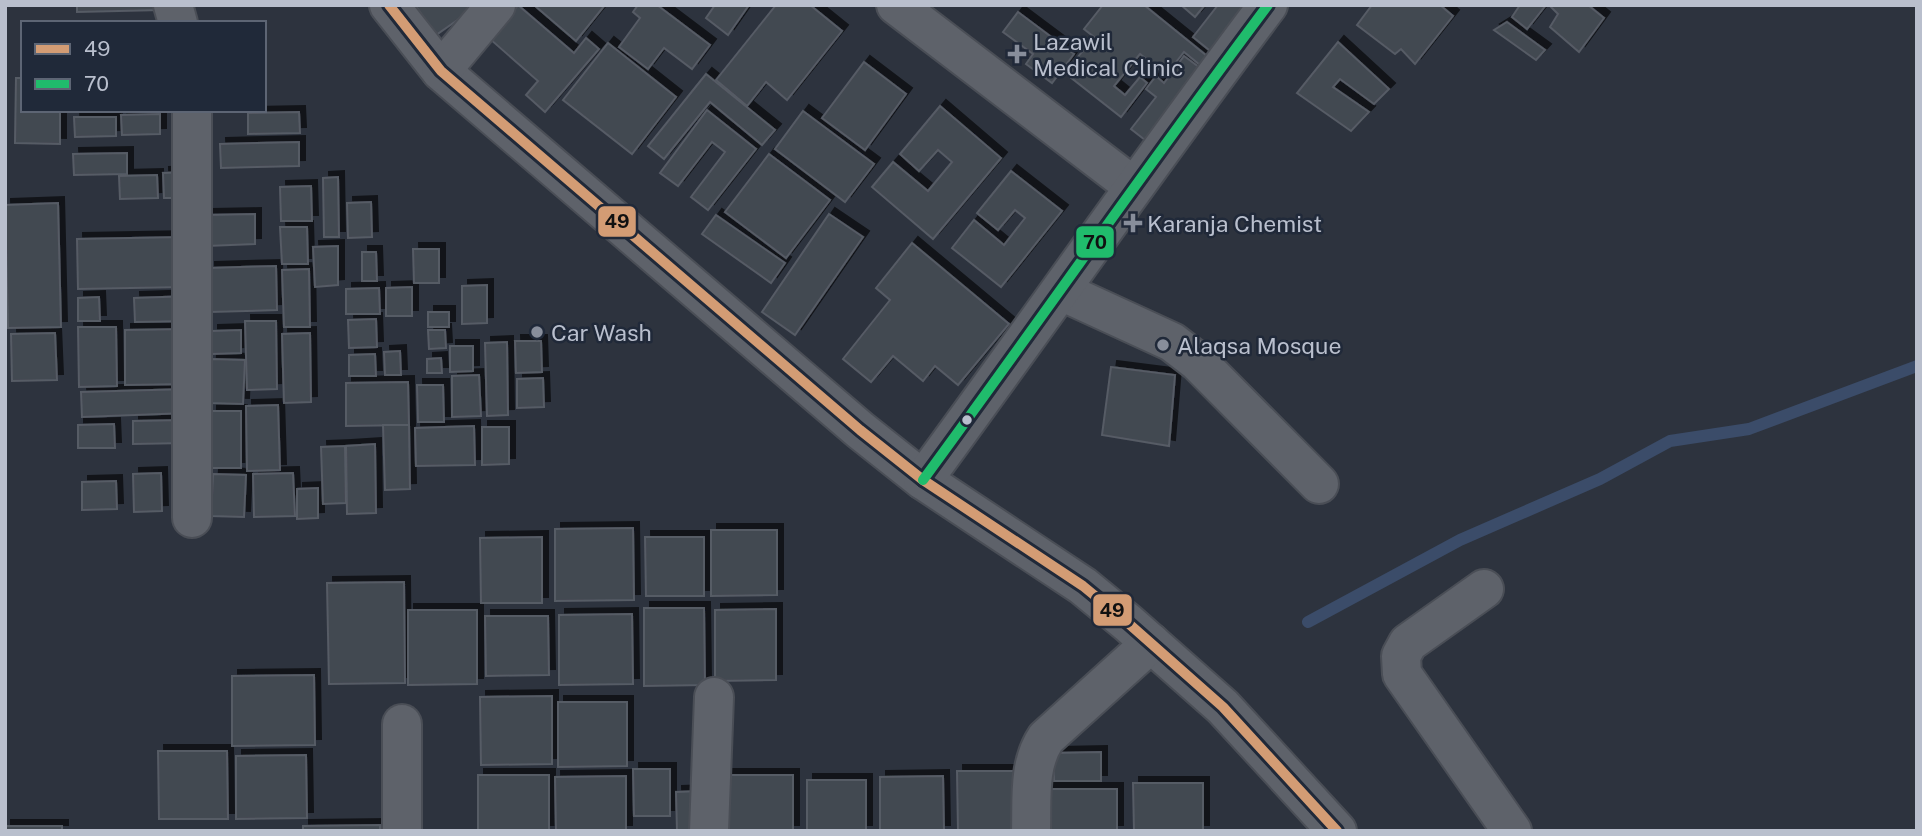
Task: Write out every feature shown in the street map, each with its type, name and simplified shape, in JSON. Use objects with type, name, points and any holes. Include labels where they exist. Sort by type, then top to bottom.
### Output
[{"type":"street","points":[[389,5],[441,71],[797,376],[923,480],[1083,586],[1151,643],[1223,707],[1337,831]]},
{"type":"street","points":[[441,71],[496,5]]},
{"type":"street","points":[[895,5],[1133,186]]},
{"type":"street","points":[[923,480],[1061,291],[1133,186],[1268,5]]},
{"type":"street","points":[[192,112],[192,519]]},
{"type":"street","points":[[1061,291],[1172,342],[1198,362],[1319,484]]},
{"type":"street","points":[[1484,589],[1408,643],[1401,656],[1402,674],[1512,831]]},
{"type":"street","points":[[1031,831],[1033,768],[1037,751],[1046,738],[1151,643]]},
{"type":"street","points":[[709,831],[714,697]]},
{"type":"street","points":[[402,724],[402,831]]},
{"type":"building","points":[[77,5],[161,5],[161,10],[77,12]]},
{"type":"building","points":[[415,5],[479,5],[436,35]]},
{"type":"building","points":[[518,5],[574,53],[586,38],[599,49],[545,112],[526,95],[538,81],[490,39]]},
{"type":"building","points":[[534,5],[605,5],[576,41]]},
{"type":"building","points":[[638,5],[657,5],[710,45],[692,69],[664,48],[648,69],[619,47],[640,18],[633,12]]},
{"type":"building","points":[[715,5],[749,5],[728,35],[706,18]]},
{"type":"building","points":[[776,5],[810,5],[842,31],[787,100],[766,82],[747,106],[716,80]]},
{"type":"building","points":[[1103,5],[1144,5],[1207,56],[1200,65],[1184,52],[1166,75],[1140,54],[1114,86],[1125,95],[1140,77],[1147,83],[1121,117],[1065,73],[1094,37],[1084,29]]},
{"type":"building","points":[[1181,5],[1205,5],[1195,17]]},
{"type":"building","points":[[1218,5],[1239,5],[1248,12],[1214,54],[1193,37]]},
{"type":"building","points":[[1372,5],[1440,5],[1453,16],[1415,64],[1401,49],[1395,54],[1357,25]]},
{"type":"building","points":[[1520,5],[1546,5],[1527,29],[1512,17]]},
{"type":"building","points":[[1549,5],[1588,5],[1604,18],[1579,52],[1550,27],[1558,14]]},
{"type":"building","points":[[1018,12],[1074,54],[1052,83],[1026,64],[1033,54],[1003,32]]},
{"type":"building","points":[[1507,22],[1545,50],[1536,60],[1494,30]]},
{"type":"building","points":[[1338,42],[1389,89],[1374,104],[1340,79],[1333,87],[1369,112],[1351,131],[1297,93]]},
{"type":"building","points":[[608,43],[676,97],[632,154],[563,100]]},
{"type":"building","points":[[1184,56],[1211,76],[1150,144],[1131,129],[1156,97],[1146,89],[1156,76],[1164,83]]},
{"type":"building","points":[[864,62],[906,94],[865,150],[822,118]]},
{"type":"building","points":[[706,74],[775,130],[762,145],[710,102],[664,159],[648,146]]},
{"type":"building","points":[[16,78],[21,78],[21,112],[60,112],[60,144],[15,143]]},
{"type":"building","points":[[940,106],[1001,158],[933,239],[872,187],[893,162],[928,191],[952,162],[938,150],[919,171],[900,154]]},
{"type":"building","points":[[707,110],[756,149],[708,210],[691,197],[725,152],[712,142],[678,186],[660,173]]},
{"type":"building","points":[[803,111],[874,164],[845,202],[775,149]]},
{"type":"building","points":[[299,112],[300,133],[248,134],[248,113]]},
{"type":"building","points":[[160,114],[160,134],[122,135],[121,115]]},
{"type":"building","points":[[74,117],[116,117],[116,136],[75,137]]},
{"type":"building","points":[[299,142],[299,166],[221,168],[220,144]]},
{"type":"building","points":[[127,153],[127,174],[74,175],[73,154]]},
{"type":"building","points":[[769,154],[830,200],[786,258],[725,212]]},
{"type":"building","points":[[1011,171],[1062,211],[1001,287],[952,248],[974,220],[1004,245],[1025,218],[1015,210],[998,230],[977,213]]},
{"type":"building","points":[[187,172],[187,198],[164,198],[163,173]]},
{"type":"building","points":[[157,175],[158,198],[120,199],[119,176]]},
{"type":"building","points":[[338,177],[339,237],[324,237],[323,178]]},
{"type":"building","points":[[311,186],[312,221],[281,221],[280,187]]},
{"type":"building","points":[[371,202],[372,237],[348,238],[347,203]]},
{"type":"building","points":[[58,203],[61,327],[8,328],[5,205]]},
{"type":"building","points":[[255,214],[255,244],[207,246],[206,215]]},
{"type":"building","points":[[829,214],[863,237],[795,335],[762,312]]},
{"type":"building","points":[[716,215],[785,263],[771,283],[702,234]]},
{"type":"building","points":[[280,227],[307,227],[308,264],[282,264]]},
{"type":"building","points":[[183,237],[184,287],[78,289],[77,239]]},
{"type":"building","points":[[912,243],[1009,324],[958,385],[935,366],[923,381],[893,356],[871,382],[843,359],[890,300],[876,288]]},
{"type":"building","points":[[338,246],[338,285],[315,287],[313,247]]},
{"type":"building","points":[[413,249],[439,249],[439,283],[414,283]]},
{"type":"building","points":[[362,252],[376,252],[377,281],[362,281]]},
{"type":"building","points":[[276,266],[277,310],[210,312],[209,268]]},
{"type":"building","points":[[309,269],[310,327],[284,327],[282,270]]},
{"type":"building","points":[[487,285],[487,323],[462,324],[462,286]]},
{"type":"building","points":[[412,287],[412,316],[386,316],[386,288]]},
{"type":"building","points":[[379,288],[380,314],[346,314],[346,289]]},
{"type":"building","points":[[191,296],[191,321],[135,322],[134,298]]},
{"type":"building","points":[[99,297],[100,321],[78,321],[78,298]]},
{"type":"building","points":[[428,312],[449,312],[449,327],[428,327]]},
{"type":"building","points":[[376,319],[377,347],[349,348],[348,320]]},
{"type":"building","points":[[245,321],[276,321],[277,389],[247,390]]},
{"type":"building","points":[[78,327],[116,327],[117,386],[79,387]]},
{"type":"building","points":[[187,329],[189,384],[125,385],[125,330]]},
{"type":"building","points":[[241,330],[241,353],[212,354],[212,331]]},
{"type":"building","points":[[428,330],[445,330],[446,348],[429,349]]},
{"type":"building","points":[[55,333],[57,380],[12,381],[11,334]]},
{"type":"building","points":[[310,333],[311,402],[284,403],[282,334]]},
{"type":"building","points":[[515,341],[541,341],[542,372],[516,373]]},
{"type":"building","points":[[507,342],[508,415],[487,416],[485,343]]},
{"type":"building","points":[[450,346],[473,346],[473,371],[450,372]]},
{"type":"building","points":[[400,351],[401,375],[385,375],[384,352]]},
{"type":"building","points":[[375,354],[376,376],[349,376],[349,355]]},
{"type":"building","points":[[441,358],[442,373],[427,373],[427,359]]},
{"type":"building","points":[[211,359],[245,360],[243,404],[209,403]]},
{"type":"building","points":[[1111,367],[1175,375],[1169,446],[1102,435]]},
{"type":"building","points":[[479,375],[481,416],[452,417],[452,376]]},
{"type":"building","points":[[543,378],[544,407],[517,408],[517,379]]},
{"type":"building","points":[[408,382],[409,425],[346,426],[346,383]]},
{"type":"building","points":[[417,385],[443,385],[444,422],[418,422]]},
{"type":"building","points":[[187,389],[187,413],[82,417],[81,392]]},
{"type":"building","points":[[278,405],[280,470],[247,471],[246,406]]},
{"type":"building","points":[[211,411],[241,411],[241,468],[210,468]]},
{"type":"building","points":[[186,420],[186,443],[133,444],[133,421]]},
{"type":"building","points":[[114,424],[115,448],[78,448],[78,425]]},
{"type":"building","points":[[383,425],[409,425],[410,489],[385,490]]},
{"type":"building","points":[[474,426],[475,465],[416,466],[415,428]]},
{"type":"building","points":[[482,427],[509,427],[509,464],[482,465]]},
{"type":"building","points":[[375,444],[376,513],[347,514],[346,446]]},
{"type":"building","points":[[345,446],[346,503],[323,504],[321,447]]},
{"type":"building","points":[[161,473],[162,511],[134,512],[133,474]]},
{"type":"building","points":[[293,473],[295,516],[254,517],[253,474]]},
{"type":"building","points":[[213,474],[246,475],[244,517],[211,516]]},
{"type":"building","points":[[116,481],[117,509],[82,510],[82,482]]},
{"type":"building","points":[[318,488],[318,518],[297,519],[297,489]]},
{"type":"building","points":[[633,528],[634,600],[555,601],[555,529]]},
{"type":"building","points":[[711,530],[777,530],[777,595],[711,596]]},
{"type":"building","points":[[542,537],[542,603],[481,603],[480,538]]},
{"type":"building","points":[[645,537],[704,537],[704,596],[646,596]]},
{"type":"building","points":[[404,582],[405,683],[329,684],[327,583]]},
{"type":"building","points":[[644,608],[704,608],[705,685],[644,686]]},
{"type":"building","points":[[776,609],[776,680],[715,681],[715,610]]},
{"type":"building","points":[[408,610],[477,610],[477,684],[408,685]]},
{"type":"building","points":[[632,614],[633,684],[559,685],[559,615]]},
{"type":"building","points":[[485,616],[548,616],[549,675],[486,676]]},
{"type":"building","points":[[314,675],[315,745],[232,746],[232,676]]},
{"type":"building","points":[[552,696],[552,764],[481,765],[480,697]]},
{"type":"building","points":[[558,702],[627,702],[627,766],[558,767]]},
{"type":"building","points":[[158,751],[227,751],[228,819],[159,819]]},
{"type":"building","points":[[1101,752],[1101,781],[1054,781],[1053,753]]},
{"type":"building","points":[[306,755],[307,818],[236,819],[236,756]]},
{"type":"building","points":[[633,769],[670,769],[670,816],[634,816]]},
{"type":"building","points":[[957,771],[1022,771],[1022,831],[958,831]]},
{"type":"building","points":[[478,775],[549,775],[549,831],[478,831]]},
{"type":"building","points":[[727,775],[793,775],[793,831],[727,831]]},
{"type":"building","points":[[626,776],[626,831],[556,831],[555,777]]},
{"type":"building","points":[[943,776],[944,831],[880,831],[880,777]]},
{"type":"building","points":[[807,780],[866,780],[866,831],[807,831]]},
{"type":"building","points":[[1133,783],[1203,783],[1203,831],[1134,831]]},
{"type":"building","points":[[1047,789],[1117,789],[1117,831],[1047,831]]},
{"type":"building","points":[[700,791],[700,830],[677,831],[676,792]]},
{"type":"building","points":[[380,825],[380,831],[303,831],[303,826]]},
{"type":"building","points":[[5,826],[62,826],[62,831],[5,831]]},
{"type":"waterway","points":[[1308,622],[1460,540],[1600,479],[1670,441],[1749,429],[1917,366]]},
{"type":"transit line","name":"49","points":[[389,5],[441,71],[860,430],[923,480],[1083,586],[1128,623],[1223,707],[1337,831]]},
{"type":"transit line","name":"70","points":[[923,480],[1268,5]]},
{"type":"place","name":"Lazawil Medical Clinic","points":[[1017,54]]},
{"type":"place","name":"Karanja Chemist","points":[[1133,223]]},
{"type":"place","name":"Car Wash","points":[[537,332]]},
{"type":"place","name":"Alaqsa Mosque","points":[[1163,345]]}]
